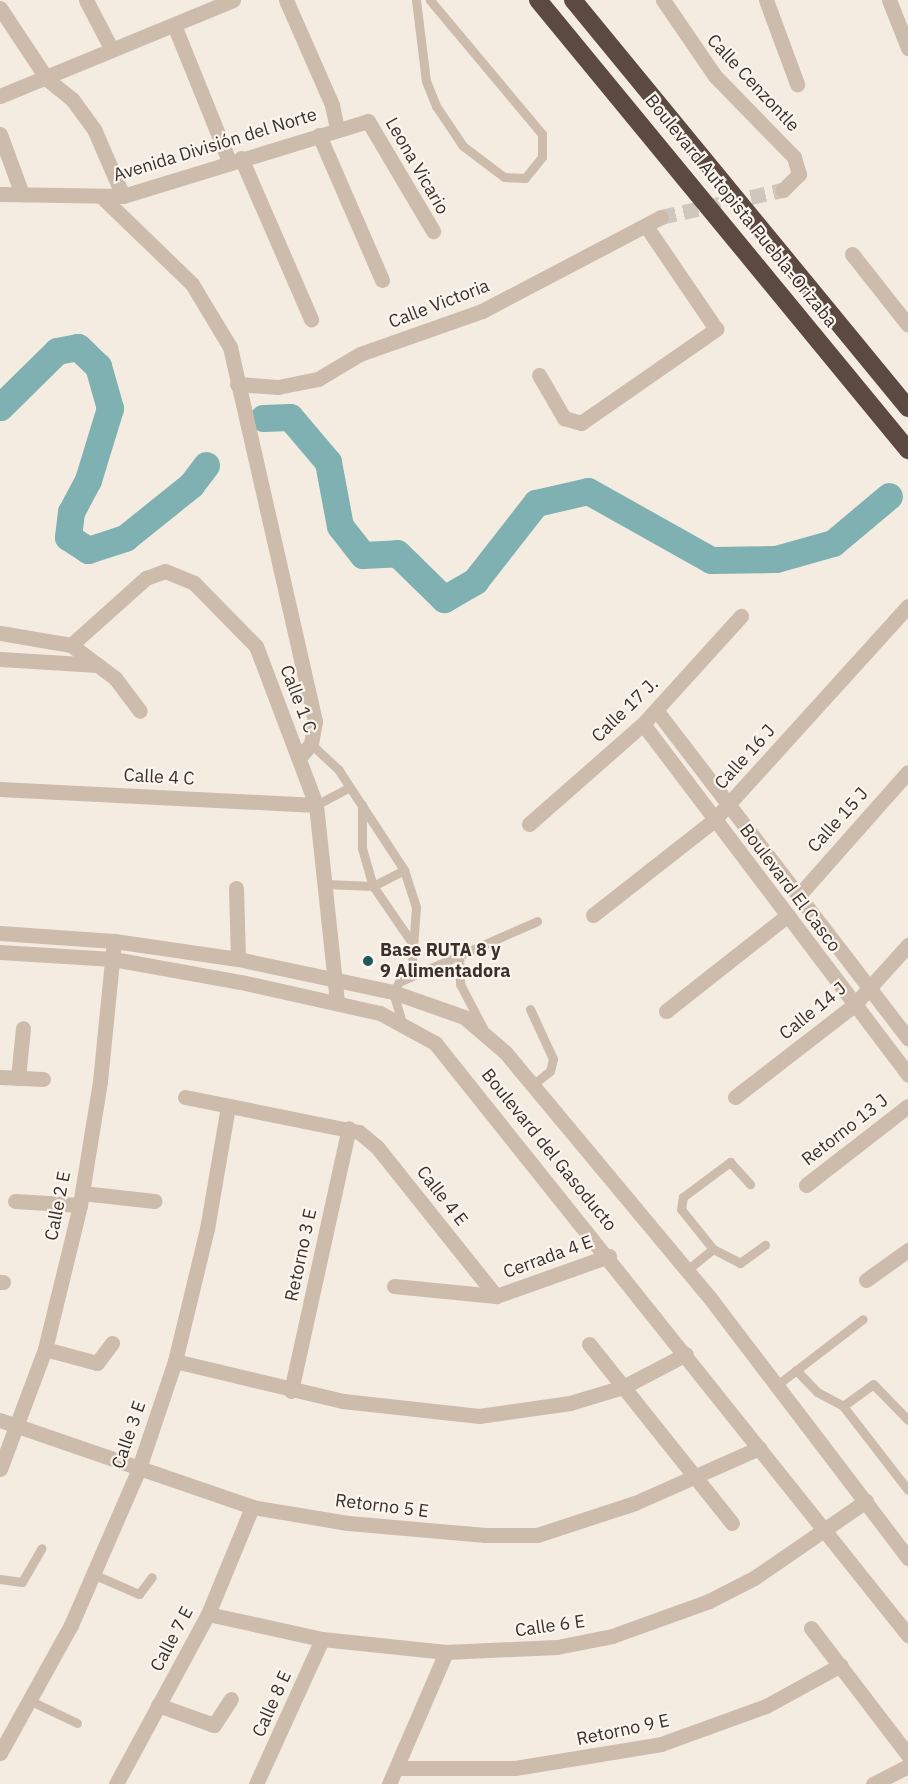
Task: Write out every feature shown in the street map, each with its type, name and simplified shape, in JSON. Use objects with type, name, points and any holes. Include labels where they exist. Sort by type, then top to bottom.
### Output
[{"type":"highway","name":"Boulevard Autopista Puebla-Orizaba","points":[[538,0],[908,450]]},
{"type":"highway","name":"Boulevard Autopista Puebla-Orizaba","points":[[573,0],[908,408]]},
{"type":"street","points":[[86,0],[112,50]]},
{"type":"street","points":[[0,78],[4,94],[47,79],[174,25],[202,6],[233,0]]},
{"type":"street","points":[[286,0],[332,105],[337,129]]},
{"type":"street","name":"Calle Cenzontle","points":[[663,0],[715,76],[794,157],[799,174],[783,190]]},
{"type":"street","points":[[766,0],[797,84]]},
{"type":"street","points":[[889,0],[908,48]]},
{"type":"street","points":[[0,8],[47,79],[72,99],[94,129],[123,196]]},
{"type":"street","points":[[174,25],[311,319]]},
{"type":"street","name":"Avenida División del Norte","points":[[0,194],[123,196],[337,129],[368,122]]},
{"type":"street","name":"Leona Vicario","points":[[368,122],[432,231]]},
{"type":"street","points":[[0,134],[22,194]]},
{"type":"street","points":[[319,135],[382,280]]},
{"type":"street","points":[[102,197],[192,284],[230,347],[237,384],[302,645],[315,721],[311,744],[299,758]]},
{"type":"street","name":"Calle Victoria","points":[[237,384],[278,387],[318,379],[360,354],[482,311],[661,218]]},
{"type":"street","points":[[539,375],[573,425],[716,329],[646,226]]},
{"type":"street","points":[[852,254],[908,325]]},
{"type":"street","name":"Calle 1 C","points":[[71,645],[146,578],[165,571],[194,583],[256,646],[316,805],[338,980],[337,1003]]},
{"type":"street","name":"Calle 16 J","points":[[593,915],[714,820],[908,606]]},
{"type":"street","name":"Calle 17 J.","points":[[529,824],[642,724],[741,616]]},
{"type":"street","points":[[0,633],[71,645],[98,665],[140,711]]},
{"type":"street","points":[[0,659],[98,665]]},
{"type":"street","name":"Boulevard El Casco","points":[[656,710],[908,1039]]},
{"type":"street","name":"Boulevard El Casco","points":[[642,724],[908,1076]]},
{"type":"street","name":"Calle 15 J","points":[[799,895],[908,772]]},
{"type":"street","name":"Calle 4 C","points":[[0,789],[316,805]]},
{"type":"street","points":[[236,888],[238,959]]},
{"type":"street","points":[[666,1011],[788,915]]},
{"type":"street","name":"Boulevard del Gasoducto","points":[[0,933],[114,941],[238,959],[393,992],[441,1006],[487,1035],[533,1085],[687,1270],[908,1558]]},
{"type":"street","name":"Calle 2 E","points":[[0,1469],[19,1427],[45,1349],[81,1199],[114,941]]},
{"type":"street","name":"Calle 14 J","points":[[735,1097],[854,1005],[908,945]]},
{"type":"street","name":"Boulevard del Gasoducto","points":[[0,952],[113,959],[337,1003],[402,1023],[435,1043],[609,1256],[759,1448],[827,1529],[908,1635]]},
{"type":"street","points":[[18,1078],[23,1028]]},
{"type":"street","points":[[0,1077],[43,1079]]},
{"type":"street","points":[[185,1097],[349,1128]]},
{"type":"street","name":"Calle 3 E","points":[[0,1753],[31,1701],[95,1575],[138,1471],[175,1361],[207,1229],[228,1106]]},
{"type":"street","name":"Retorno 13 J","points":[[806,1185],[908,1106]]},
{"type":"street","name":"Calle 4 E","points":[[349,1128],[377,1147],[496,1296]]},
{"type":"street","name":"Retorno 3 E","points":[[291,1391],[349,1128]]},
{"type":"street","points":[[15,1201],[81,1199],[155,1201]]},
{"type":"street","points":[[866,1280],[908,1250]]},
{"type":"street","name":"Cerrada 4 E","points":[[394,1286],[496,1296],[609,1256]]},
{"type":"street","points":[[45,1349],[98,1363],[112,1343]]},
{"type":"street","points":[[589,1344],[732,1523]]},
{"type":"street","points":[[175,1361],[291,1391],[479,1416],[559,1406],[623,1387],[686,1353]]},
{"type":"street","name":"Retorno 5 E","points":[[0,1420],[138,1471],[252,1507],[430,1532],[537,1535],[696,1478],[759,1448]]},
{"type":"street","name":"Calle 6 E","points":[[208,1614],[322,1639],[446,1652],[557,1647],[659,1621],[754,1578],[866,1501]]},
{"type":"street","name":"Calle 7 E","points":[[116,1784],[208,1614],[252,1507]]},
{"type":"street","points":[[811,1628],[908,1755]]},
{"type":"street","name":"Calle 8 E","points":[[255,1784],[322,1639]]},
{"type":"street","points":[[389,1784],[446,1652]]},
{"type":"street","name":"Retorno 9 E","points":[[397,1768],[515,1768],[661,1744],[766,1706],[841,1665]]},
{"type":"street","points":[[158,1705],[214,1725],[231,1700]]},
{"type":"street","points":[[873,1784],[908,1766]]},
{"type":"lane","points":[[416,0],[426,81],[436,106],[463,146],[504,177],[525,178],[542,157],[542,134],[430,0]]},
{"type":"lane","points":[[311,744],[362,805],[404,870],[416,907],[415,947],[411,975]]},
{"type":"lane","points":[[316,805],[348,788]]},
{"type":"lane","points":[[362,805],[362,848],[373,886],[415,947]]},
{"type":"lane","points":[[326,884],[373,886],[404,870]]},
{"type":"lane","points":[[402,1023],[393,992],[411,975],[459,952],[537,921]]},
{"type":"lane","points":[[459,952],[460,984],[487,1035]]},
{"type":"lane","points":[[530,1009],[553,1059],[550,1071],[533,1085]]},
{"type":"lane","points":[[750,1184],[736,1165],[723,1164],[679,1202],[713,1249],[740,1263],[765,1245]]},
{"type":"lane","points":[[687,1270],[713,1249]]},
{"type":"lane","points":[[777,1385],[863,1319]]},
{"type":"lane","points":[[796,1371],[817,1392],[843,1406],[908,1490]]},
{"type":"lane","points":[[843,1406],[873,1384],[908,1420]]},
{"type":"lane","points":[[0,1579],[22,1582],[42,1548]]},
{"type":"lane","points":[[95,1575],[139,1594],[152,1577]]},
{"type":"lane","points":[[31,1701],[77,1723]]},
{"type":"waterway","points":[[0,407],[57,351],[78,347],[98,366],[110,408],[88,480],[71,512],[68,537],[88,550],[125,538],[191,485],[206,465]]},
{"type":"waterway","points":[[263,418],[290,417],[328,462],[340,526],[363,555],[397,553],[444,599],[475,581],[536,503],[588,491],[711,560],[776,559],[833,543],[889,496]]},
{"type":"tunnel","points":[[661,217],[783,190]]},
{"type":"place","name":"Base RUTA 8 y 9 Alimentadora","points":[[368,961]]}]
